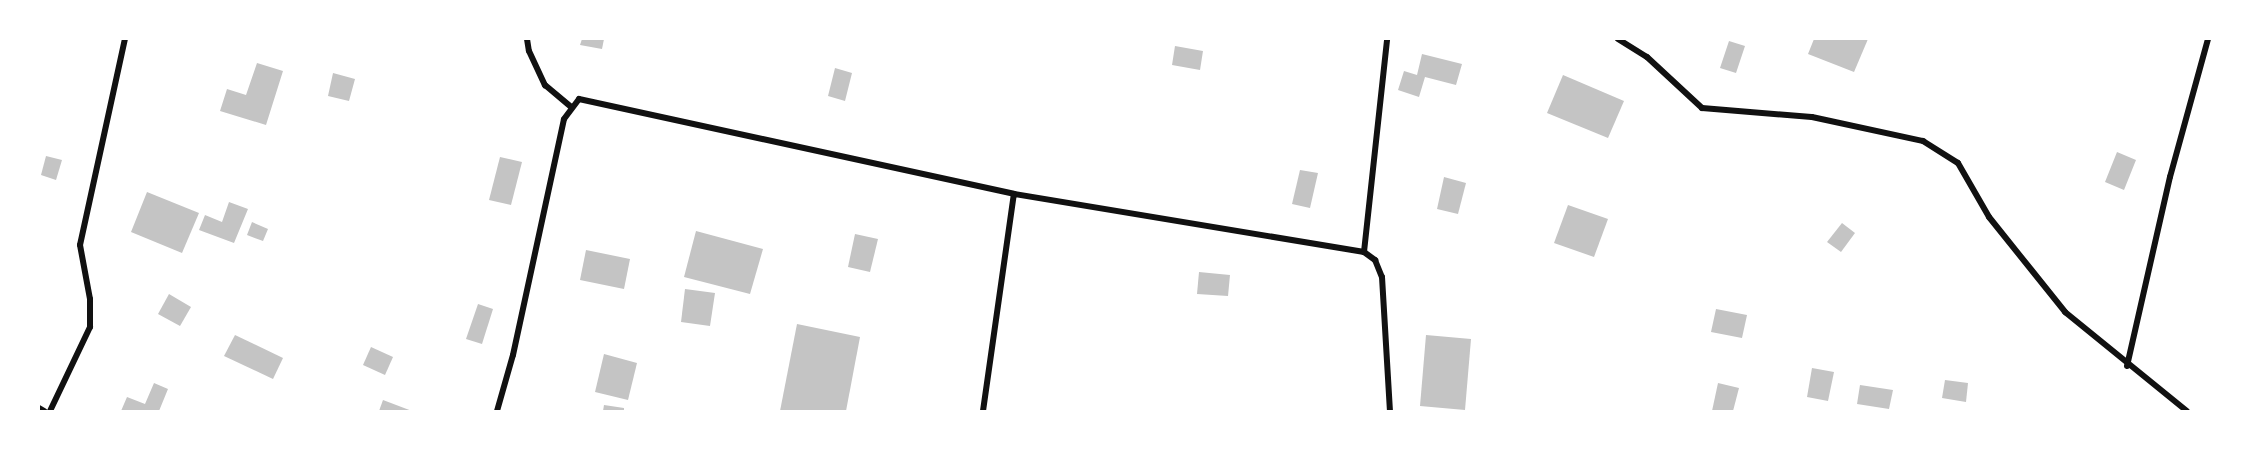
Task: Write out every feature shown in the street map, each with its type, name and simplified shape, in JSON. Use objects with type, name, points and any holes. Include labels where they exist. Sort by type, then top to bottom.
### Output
[{"type":"street","points":[[50,411],[90,327],[90,299],[80,245],[124,39]]},
{"type":"street","points":[[527,39],[528,51],[545,85],[571,107]]},
{"type":"street","points":[[1364,252],[1387,39]]},
{"type":"street","points":[[1618,39],[1647,57],[1702,108],[1812,117],[1923,141],[1958,163],[1989,216],[2065,312],[2127,366],[2187,411]]},
{"type":"street","points":[[2127,366],[2170,177],[2208,39]]},
{"type":"street","points":[[497,411],[513,354],[564,119],[579,99],[1014,194],[1364,252],[1375,260],[1382,277],[1390,411]]},
{"type":"street","points":[[983,411],[1014,194]]},
{"type":"street","points":[[39,408],[44,411]]},
{"type":"building","points":[[582,39],[604,39],[602,49],[580,45]]},
{"type":"building","points":[[1814,39],[1868,39],[1854,72],[1808,54]]},
{"type":"building","points":[[1729,41],[1745,46],[1736,73],[1720,68]]},
{"type":"building","points":[[1175,46],[1203,51],[1200,70],[1172,65]]},
{"type":"building","points":[[1422,54],[1462,64],[1456,85],[1425,77],[1419,97],[1398,90],[1404,71],[1417,75]]},
{"type":"building","points":[[257,63],[283,71],[266,125],[220,111],[227,89],[246,95]]},
{"type":"building","points":[[835,68],[852,73],[845,101],[828,96]]},
{"type":"building","points":[[333,73],[355,79],[349,101],[328,96]]},
{"type":"building","points":[[1563,75],[1624,101],[1608,138],[1547,113]]},
{"type":"building","points":[[2117,152],[2136,160],[2124,190],[2105,182]]},
{"type":"building","points":[[46,156],[62,160],[56,180],[41,175]]},
{"type":"building","points":[[500,157],[522,162],[511,205],[489,200]]},
{"type":"building","points":[[1300,170],[1318,173],[1310,208],[1292,204]]},
{"type":"building","points":[[1444,177],[1466,183],[1458,214],[1437,209]]},
{"type":"building","points":[[147,192],[199,213],[182,253],[131,232]]},
{"type":"building","points":[[229,202],[248,209],[234,243],[199,230],[205,215],[222,222]]},
{"type":"building","points":[[1568,205],[1608,219],[1594,257],[1554,243]]},
{"type":"building","points":[[252,222],[268,229],[263,241],[247,235]]},
{"type":"building","points":[[1842,223],[1855,233],[1841,252],[1827,242]]},
{"type":"building","points":[[696,231],[763,249],[750,294],[684,277]]},
{"type":"building","points":[[855,234],[878,239],[870,272],[848,267]]},
{"type":"building","points":[[586,250],[630,259],[624,289],[580,280]]},
{"type":"building","points":[[1199,272],[1230,275],[1228,296],[1197,294]]},
{"type":"building","points":[[685,289],[715,293],[710,326],[681,322]]},
{"type":"building","points":[[169,294],[191,307],[180,326],[158,314]]},
{"type":"building","points":[[478,304],[493,309],[482,344],[466,339]]},
{"type":"building","points":[[1716,309],[1747,315],[1742,338],[1711,332]]},
{"type":"building","points":[[797,324],[860,337],[846,411],[780,411]]},
{"type":"building","points":[[235,335],[283,358],[273,379],[224,356]]},
{"type":"building","points":[[1426,335],[1471,339],[1465,410],[1420,406]]},
{"type":"building","points":[[371,347],[393,357],[385,375],[363,365]]},
{"type":"building","points":[[604,354],[637,363],[628,400],[595,392]]},
{"type":"building","points":[[1812,368],[1834,372],[1828,401],[1807,397]]},
{"type":"building","points":[[1945,380],[1968,383],[1966,402],[1942,398]]},
{"type":"building","points":[[154,383],[168,389],[159,411],[121,411],[127,397],[145,404]]},
{"type":"building","points":[[1718,383],[1739,388],[1733,411],[1712,411]]},
{"type":"building","points":[[1860,385],[1893,390],[1889,409],[1857,404]]},
{"type":"building","points":[[383,400],[412,411],[379,411]]},
{"type":"building","points":[[604,405],[624,408],[624,411],[603,411]]}]
